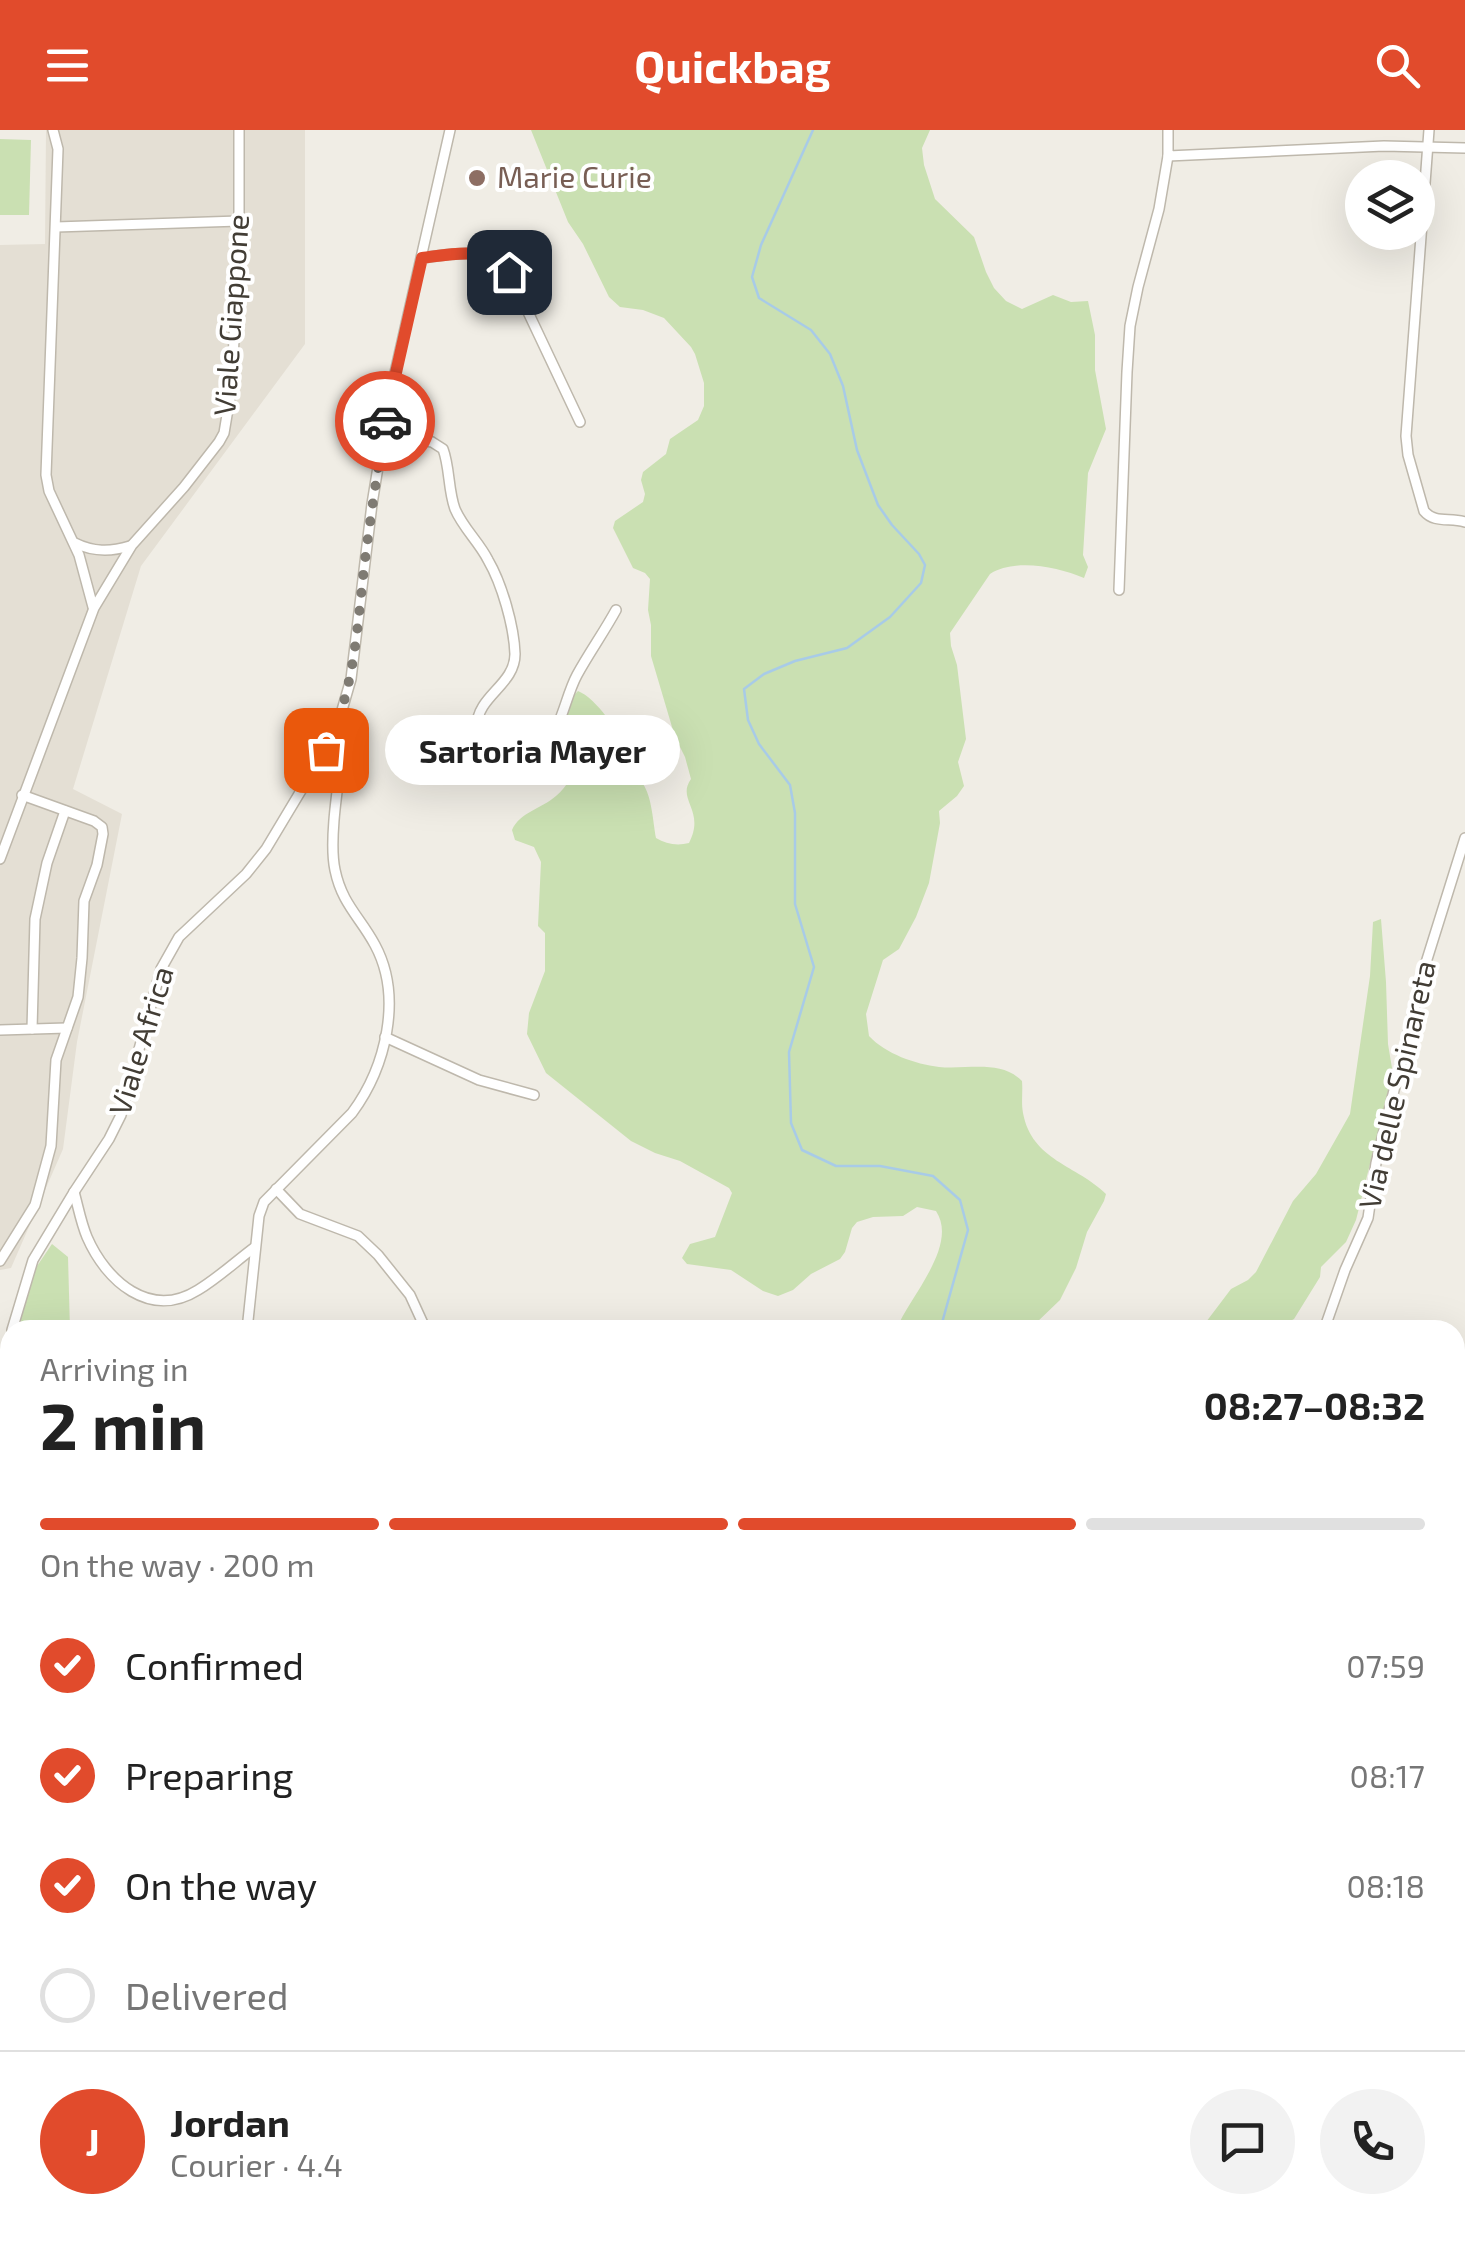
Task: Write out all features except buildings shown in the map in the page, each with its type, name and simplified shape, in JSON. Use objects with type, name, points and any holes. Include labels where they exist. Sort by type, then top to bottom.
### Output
[{"type":"street","points":[[53,130],[58,150],[46,476],[84,568],[94,608]]},
{"type":"street","name":"Viale Giappone","points":[[0,859],[6,823],[22,795],[94,608],[132,545],[184,487],[224,432],[232,385],[239,130]]},
{"type":"street","points":[[247,1320],[258,1216],[264,1202],[363,1098],[389,1020],[385,966],[374,942],[342,897],[334,866],[344,739],[338,724],[351,678],[389,399],[450,130]]},
{"type":"street","points":[[1119,590],[1130,326],[1159,209],[1168,130]]},
{"type":"street","points":[[1429,130],[1406,436],[1426,514],[1436,520],[1465,522]]},
{"type":"street","points":[[1168,156],[1465,148]]},
{"type":"street","points":[[56,227],[239,221]]},
{"type":"street","points":[[422,258],[474,253],[504,266],[580,422]]},
{"type":"street","points":[[384,434],[440,446],[457,513],[498,580],[515,657],[509,675],[479,714],[479,735],[491,751],[518,759],[535,755],[546,746],[574,680],[616,610]]},
{"type":"street","points":[[74,543],[98,551],[132,545]]},
{"type":"street","name":"Viale Africa","points":[[15,1320],[33,1260],[110,1139],[121,1115],[168,955],[180,936],[246,874],[266,849],[338,724]]},
{"type":"street","points":[[0,1261],[35,1205],[44,1177],[56,1060],[80,985],[84,901],[103,832],[97,823],[22,795]]},
{"type":"street","points":[[32,1029],[35,919],[47,863],[65,811]]},
{"type":"street","name":"Via delle Spinareta","points":[[1328,1320],[1368,1218],[1376,1162],[1424,970],[1465,838]]},
{"type":"street","points":[[0,1030],[67,1028]]},
{"type":"street","points":[[384,1037],[479,1080],[534,1096]]},
{"type":"street","points":[[276,1188],[300,1214],[358,1236],[410,1295],[421,1320]]},
{"type":"street","points":[[74,1192],[87,1236],[109,1275],[131,1292],[152,1300],[173,1300],[196,1292],[255,1247]]},
{"type":"shaded area","points":[[46,130],[305,130],[305,344],[141,566],[73,789],[122,814],[77,1042],[63,1149],[11,1268],[0,1270],[0,245],[45,244]]},
{"type":"green space","points":[[531,130],[930,130],[922,148],[935,199],[974,237],[994,288],[1006,301],[1022,309],[1053,295],[1071,302],[1088,301],[1106,429],[1088,473],[1083,555],[1088,567],[1084,578],[1062,570],[1024,565],[1000,569],[990,574],[950,633],[966,739],[958,762],[964,786],[939,811],[929,883],[899,949],[883,960],[866,1014],[869,1036],[901,1057],[939,1067],[993,1068],[1013,1074],[1022,1081],[1023,1113],[1036,1142],[1106,1194],[1060,1300],[1039,1320],[901,1320],[930,1271],[941,1240],[936,1211],[917,1207],[903,1216],[857,1222],[840,1259],[778,1296],[731,1270],[687,1264],[682,1258],[690,1244],[715,1237],[732,1193],[729,1188],[680,1161],[631,1141],[546,1073],[527,1034],[529,1013],[545,971],[545,933],[538,926],[541,862],[534,847],[515,840],[512,830],[525,815],[556,796],[570,778],[575,758],[565,715],[570,699],[578,691],[600,708],[624,744],[632,774],[643,784],[648,796],[656,838],[672,844],[689,843],[694,822],[687,793],[691,779],[651,656],[650,579],[633,568],[613,528],[615,521],[643,502],[643,472],[666,454],[670,439],[698,420],[704,406],[704,383],[691,347],[664,318],[620,307],[609,297],[568,222]]},
{"type":"green space","points":[[0,139],[31,140],[29,215],[0,215]]},
{"type":"green space","points":[[1381,919],[1392,1068],[1356,1220],[1346,1242],[1321,1267],[1320,1277],[1294,1319],[1208,1320],[1231,1289],[1256,1272],[1293,1201],[1316,1174],[1350,1114],[1370,976],[1373,922]]},
{"type":"green space","points":[[52,1244],[68,1257],[70,1320],[21,1320],[33,1272]]},
{"type":"waterway","points":[[813,130],[761,245],[752,277],[759,298],[811,330],[830,354],[843,386],[857,450],[878,505],[925,565],[921,583],[890,617],[847,648],[795,661],[764,674],[744,689],[748,720],[759,744],[790,785],[795,813],[795,904],[814,967],[789,1052],[791,1123],[802,1150],[836,1166],[880,1166],[933,1176],[960,1200],[968,1230],[943,1320]]},
{"type":"way so far","points":[[326,750],[351,678],[385,421]]},
{"type":"place","name":"Marie Curie","points":[[477,178]]},
{"type":"place","name":"Sartoria Mayer","points":[[326,750]]},
{"type":"route","points":[[385,421],[422,258],[474,253],[494,258],[509,272]]}]
